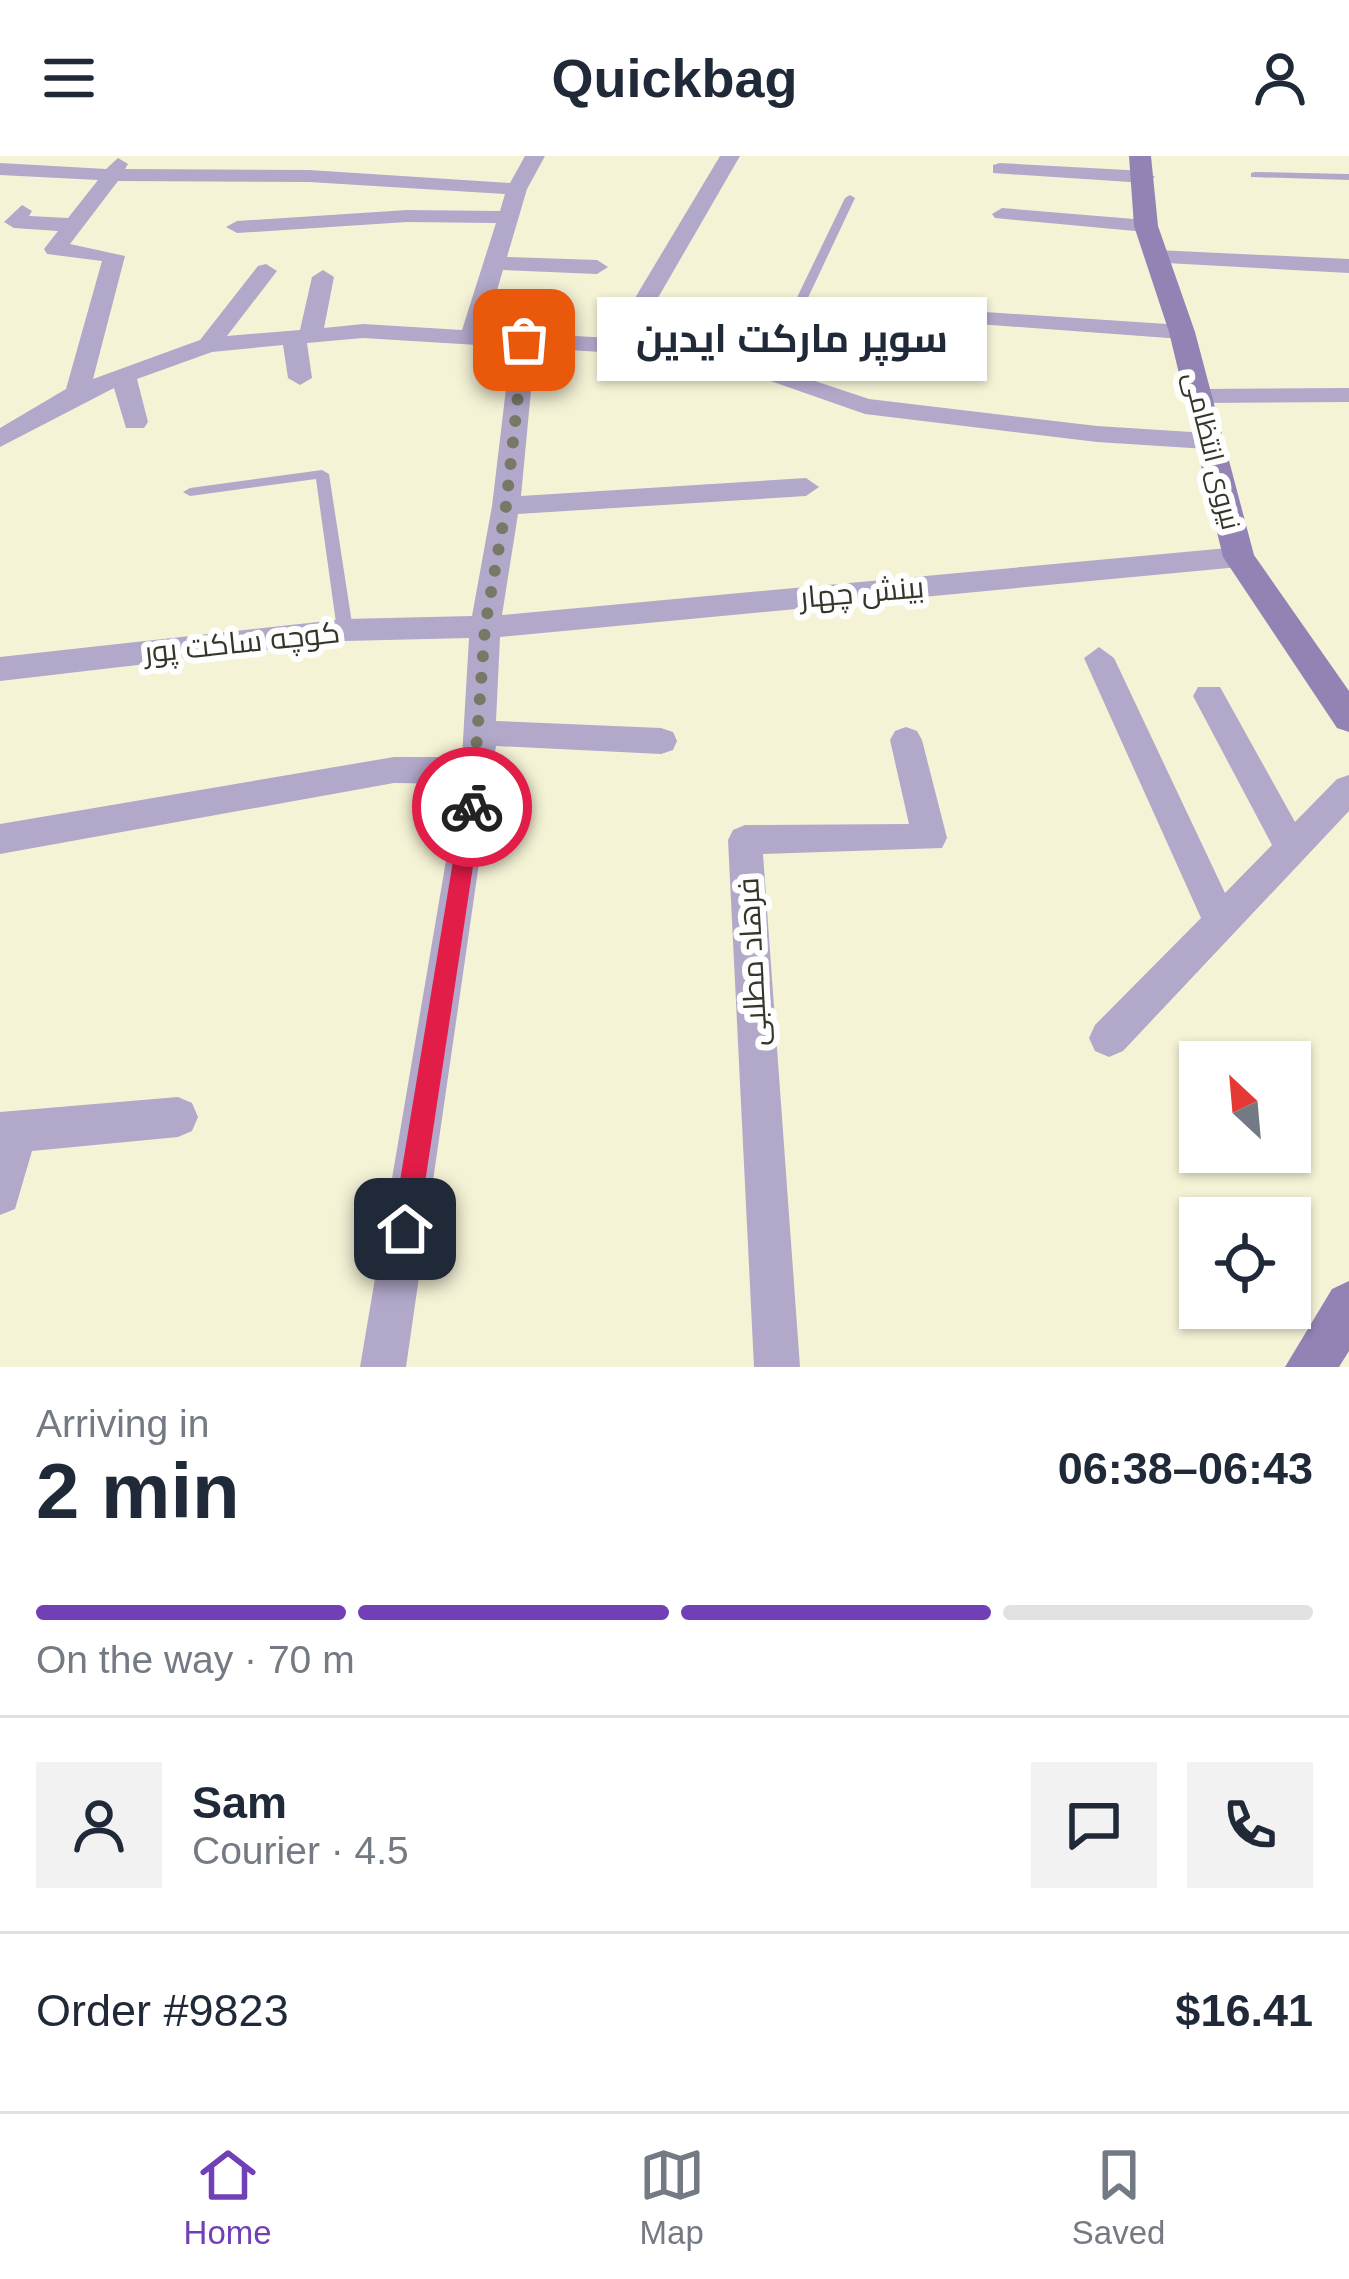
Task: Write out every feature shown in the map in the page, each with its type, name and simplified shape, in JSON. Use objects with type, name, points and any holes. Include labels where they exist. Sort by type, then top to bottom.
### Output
[{"type":"street","points":[[471,337],[517,189],[535,156]]},
{"type":"street","points":[[618,346],[730,156]]},
{"type":"street","points":[[0,170],[118,165],[517,189]]},
{"type":"street","points":[[77,393],[114,256],[55,249],[118,165]]},
{"type":"street","points":[[1000,169],[1142,166]]},
{"type":"street","name":"نیروی انتظامی","points":[[1142,166],[1146,226],[1182,332],[1239,557],[1349,718]]},
{"type":"street","points":[[22,211],[14,222],[74,225]]},
{"type":"street","points":[[1002,214],[1146,226]]},
{"type":"street","points":[[237,227],[407,216],[508,217]]},
{"type":"street","points":[[1156,257],[1349,266]]},
{"type":"street","points":[[496,263],[597,267]]},
{"type":"street","points":[[208,345],[266,271]]},
{"type":"street","points":[[300,378],[302,336],[323,277]]},
{"type":"street","points":[[985,320],[1182,332]]},
{"type":"street","points":[[0,439],[77,393],[208,345],[363,331],[618,346],[766,372],[865,406],[1097,434],[1207,441]]},
{"type":"street","points":[[383,1367],[480,752],[485,627],[506,506],[524,340]]},
{"type":"street","points":[[124,376],[136,422]]},
{"type":"street","points":[[1198,396],[1349,395]]},
{"type":"street","points":[[506,506],[806,488]]},
{"type":"street","name":"بینش چهار","points":[[485,627],[1239,557]]},
{"type":"street","name":"کوچه ساکت پور","points":[[0,670],[345,630],[485,627]]},
{"type":"street","points":[[1099,658],[1221,922]]},
{"type":"street","points":[[1209,696],[1292,848]]},
{"type":"street","name":"فرهاد مطلبی","points":[[777,1367],[746,840],[930,838],[906,740]]},
{"type":"street","points":[[0,839],[480,752],[661,741]]},
{"type":"street","points":[[1108,1038],[1349,789]]},
{"type":"street","points":[[0,1194],[8,1132],[178,1117]]},
{"type":"street","points":[[1310,1367],[1349,1306]]},
{"type":"lane","points":[[1255,175],[1349,177]]},
{"type":"lane","points":[[766,372],[850,198]]},
{"type":"lane","points":[[190,492],[322,475],[345,630]]},
{"type":"way so far","points":[[472,807],[481,733],[485,627],[506,506],[524,340]]},
{"type":"place","name":"سوپر مارکت ایدین","points":[[524,340]]},
{"type":"route","points":[[405,1229],[472,807]]}]
